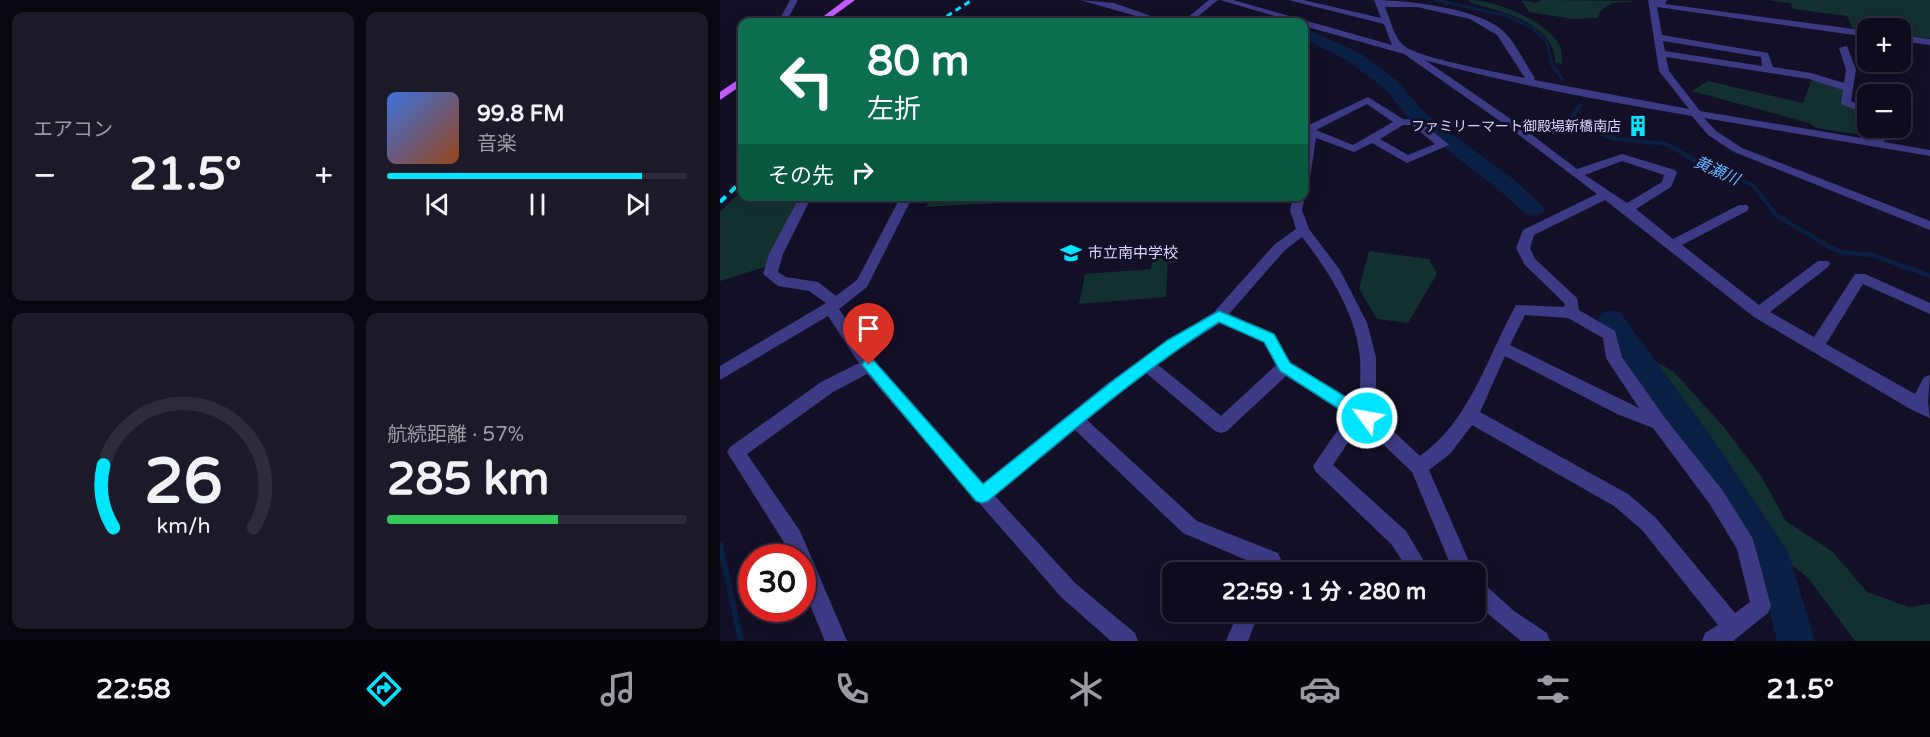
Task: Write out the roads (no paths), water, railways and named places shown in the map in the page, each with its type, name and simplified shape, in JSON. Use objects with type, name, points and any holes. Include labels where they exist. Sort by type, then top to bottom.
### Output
[{"type":"main road","points":[[826,18],[851,0]]},
{"type":"main road","points":[[720,97],[738,83]]},
{"type":"street","points":[[784,18],[794,0]]},
{"type":"street","points":[[1191,18],[1214,0]]},
{"type":"street","points":[[1224,0],[1286,18]]},
{"type":"street","points":[[1292,0],[1387,22]]},
{"type":"street","points":[[1857,32],[1655,1],[1652,6],[1664,71],[1693,107],[1700,121],[1712,133],[1738,150],[1930,226]]},
{"type":"street","points":[[1528,82],[1530,78],[1500,33],[1473,17],[1444,12],[1418,4],[1380,2],[1397,45],[1511,123],[1575,174],[1627,209],[1759,313],[1924,408],[1930,382]]},
{"type":"street","points":[[1047,18],[1075,11],[1114,6],[1152,18]]},
{"type":"street","points":[[1308,24],[1528,82],[1609,99],[1878,145],[1928,150]]},
{"type":"street","points":[[1657,37],[1766,55],[1772,72]]},
{"type":"street","points":[[1911,39],[1930,42]]},
{"type":"street","points":[[1844,48],[1852,68],[1852,78],[1845,102],[1857,107]]},
{"type":"street","points":[[1660,53],[1772,72],[1811,76],[1848,88]]},
{"type":"street","points":[[1308,127],[1368,100],[1401,122]]},
{"type":"street","points":[[1308,127],[1354,149],[1371,138],[1401,122],[1415,122],[1443,145],[1407,159],[1371,138]]},
{"type":"street","points":[[1878,145],[1880,138]]},
{"type":"street","points":[[1575,174],[1622,157],[1671,173],[1667,184],[1627,209]]},
{"type":"street","points":[[1571,313],[1572,302],[1530,262],[1523,248],[1528,233],[1605,195]]},
{"type":"street","points":[[803,201],[776,254],[770,274],[783,282],[813,286],[833,306],[869,365],[982,495],[1068,590],[1127,641]]},
{"type":"street","points":[[720,374],[833,306],[862,283],[905,201]]},
{"type":"street","points":[[1298,201],[1296,210],[1303,230],[1324,256],[1359,320],[1368,357],[1363,415],[1322,466],[1399,538],[1413,562]]},
{"type":"street","points":[[1672,244],[1743,208]]},
{"type":"street","points":[[982,495],[1075,419],[1173,344],[1219,316],[1280,247],[1303,230]]},
{"type":"street","points":[[1759,313],[1823,264]]},
{"type":"street","points":[[1816,347],[1860,277],[1930,309]]},
{"type":"street","points":[[1419,467],[1444,449],[1470,416],[1521,309],[1571,313],[1610,335],[1614,358],[1659,423],[1716,497],[1746,546],[1761,606],[1734,628],[1713,641]]},
{"type":"street","points":[[1219,316],[1269,338],[1285,367],[1363,415],[1419,467],[1459,562]]},
{"type":"street","points":[[1501,348],[1524,357],[1623,409],[1659,423]]},
{"type":"street","points":[[795,544],[736,452],[827,387],[869,365]]},
{"type":"street","points":[[1147,365],[1221,426],[1285,367]]},
{"type":"street","points":[[1470,416],[1621,500],[1649,524],[1734,628]]},
{"type":"street","points":[[1075,419],[1190,527],[1270,562]]},
{"type":"street","points":[[816,593],[836,641]]},
{"type":"street","points":[[1486,599],[1506,618],[1539,641]]},
{"type":"street","points":[[1237,641],[1245,622]]},
{"type":"waterway","name":"黄瀬川","points":[[1436,0],[1507,16],[1533,28],[1547,42],[1552,65],[1563,80]]},
{"type":"waterway","name":"黄瀬川","points":[[1308,35],[1354,57],[1391,85],[1420,119],[1508,186],[1534,209]]},
{"type":"waterway","name":"黄瀬川","points":[[1577,110],[1580,105]]},
{"type":"waterway","name":"黄瀬川","points":[[1578,108],[1573,115],[1578,125],[1616,139],[1667,144],[1697,162],[1753,185],[1776,215],[1830,247]]},
{"type":"waterway","name":"黄瀬川","points":[[1827,246],[1841,252],[1872,255],[1930,276]]},
{"type":"waterway","name":"黄瀬川","points":[[1611,320],[1709,459],[1775,564],[1796,641]]},
{"type":"waterway","points":[[720,545],[741,641]]},
{"type":"railway","points":[[944,18],[972,0]]},
{"type":"railway","points":[[720,202],[738,185]]},
{"type":"place","name":"ファミリーマート御殿場新橋南店","points":[[1638,126]]},
{"type":"place","name":"市立南中学校","points":[[1071,253]]}]
